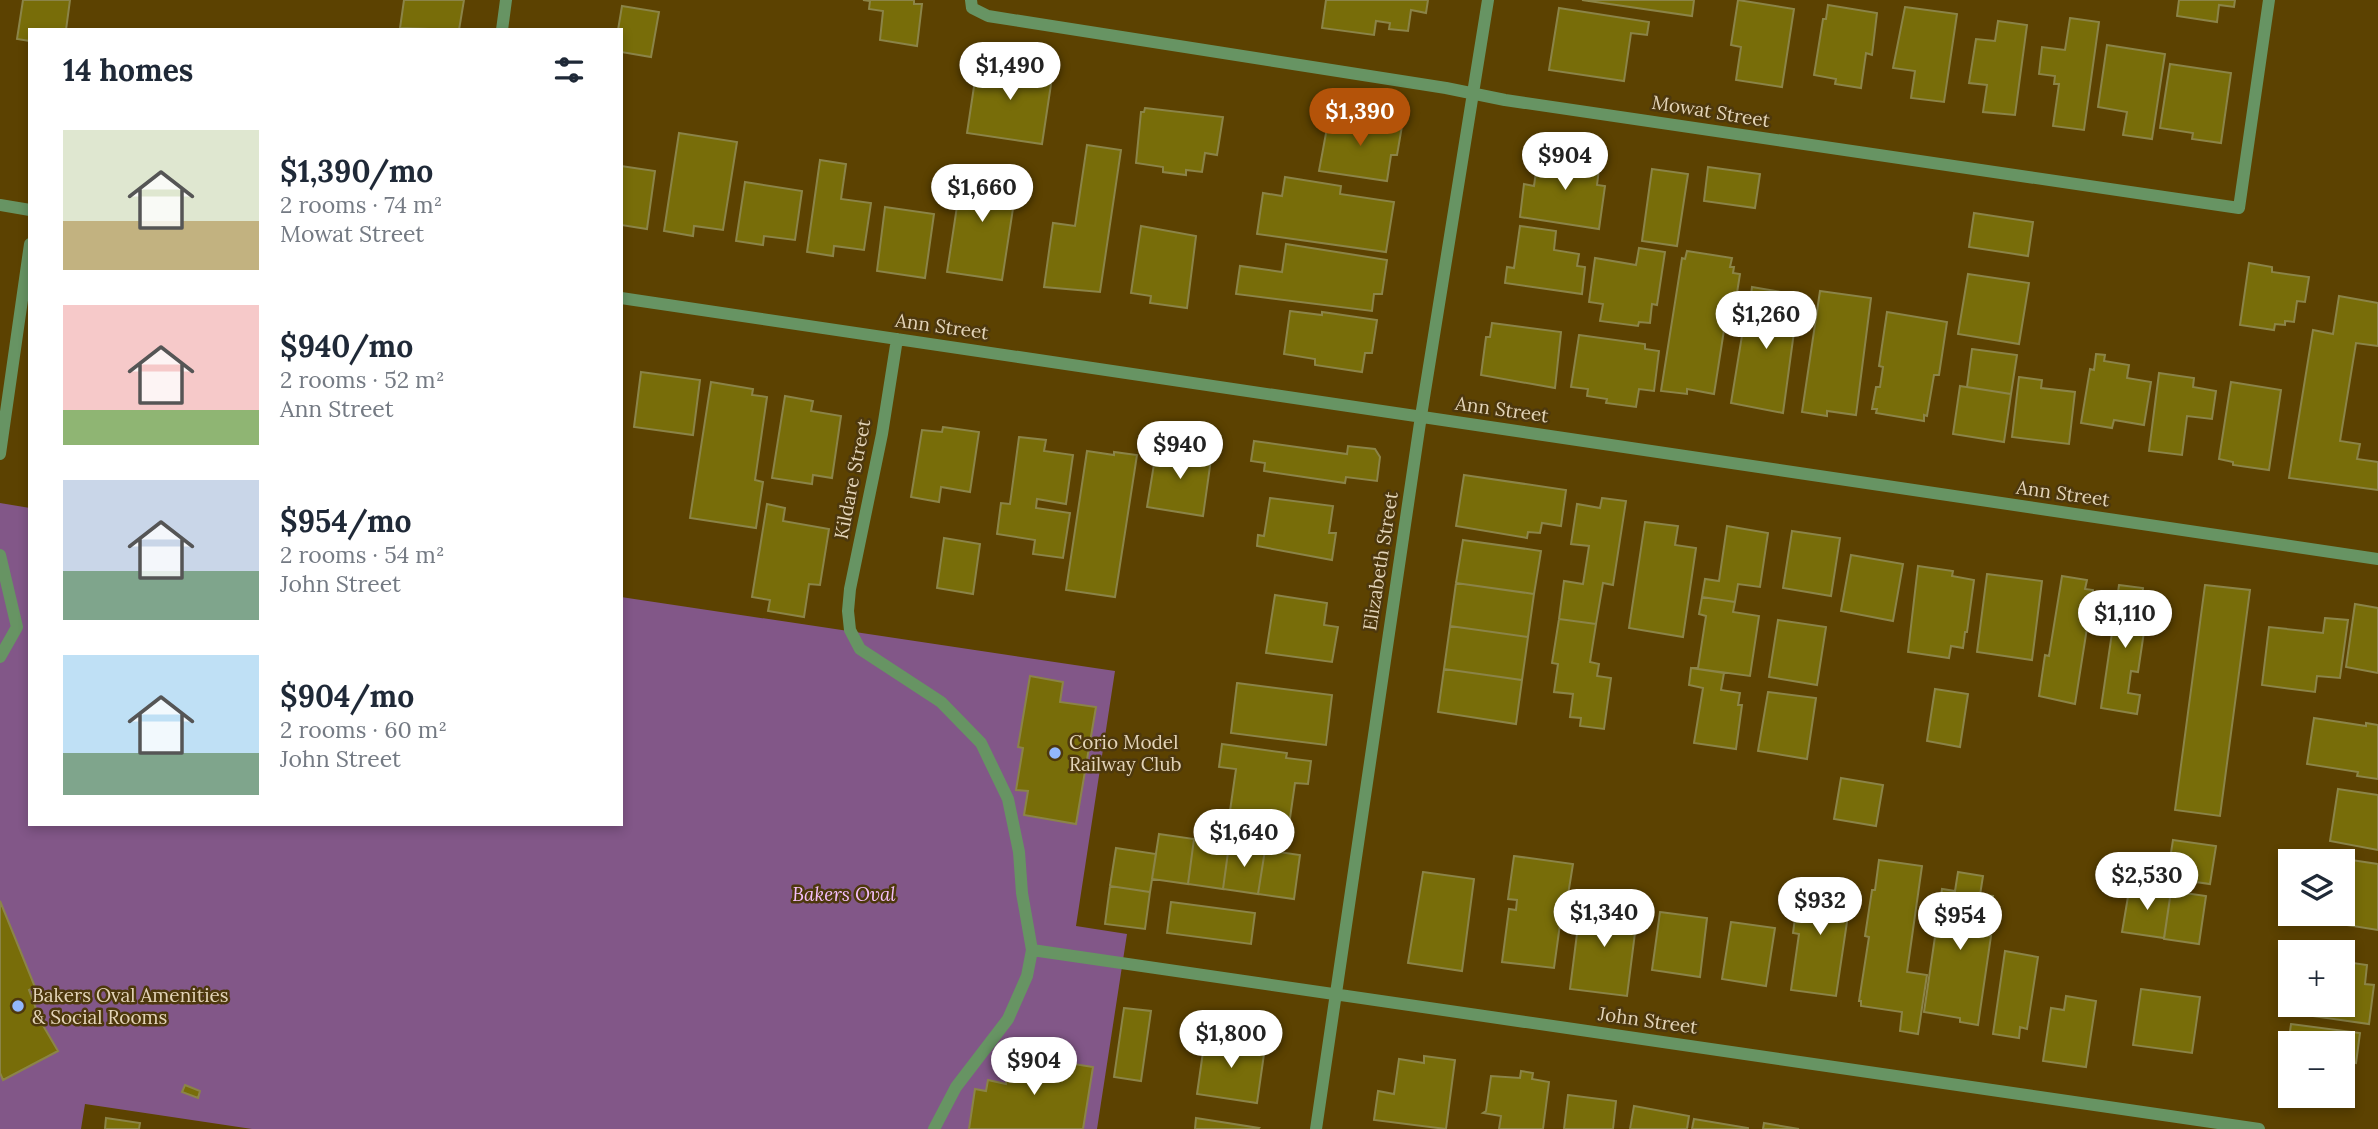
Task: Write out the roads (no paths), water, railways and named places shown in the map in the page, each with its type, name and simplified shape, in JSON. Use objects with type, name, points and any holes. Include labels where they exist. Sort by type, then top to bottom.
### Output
[{"type":"street","points":[[502,28],[506,0]]},
{"type":"street","name":"Elizabeth Street","points":[[1316,1129],[1421,416],[1488,0]]},
{"type":"street","name":"Mowat Street","points":[[972,4],[988,16],[1473,93],[2239,208],[2269,0]]},
{"type":"street","points":[[0,205],[28,209]]},
{"type":"street","points":[[0,454],[28,258]]},
{"type":"street","name":"Ann Street","points":[[623,298],[2378,559]]},
{"type":"street","name":"Kildare Street","points":[[897,339],[880,443],[850,589],[850,627],[862,652],[942,702],[975,736],[986,752],[1000,778],[1011,808],[1032,950]]},
{"type":"street","points":[[0,555],[18,627],[0,657]]},
{"type":"street","points":[[934,1129],[956,1087],[1000,1032],[1016,1006],[1027,976],[1032,950]]},
{"type":"street","name":"John Street","points":[[1032,950],[2259,1129]]},
{"type":"place","name":"Corio Model Railway Club","points":[[1055,753]]},
{"type":"place","name":"Bakers Oval Amenities & Social Rooms","points":[[18,1006]]},
{"type":"park label","name":"Bakers Oval","points":[[844,894]]}]
